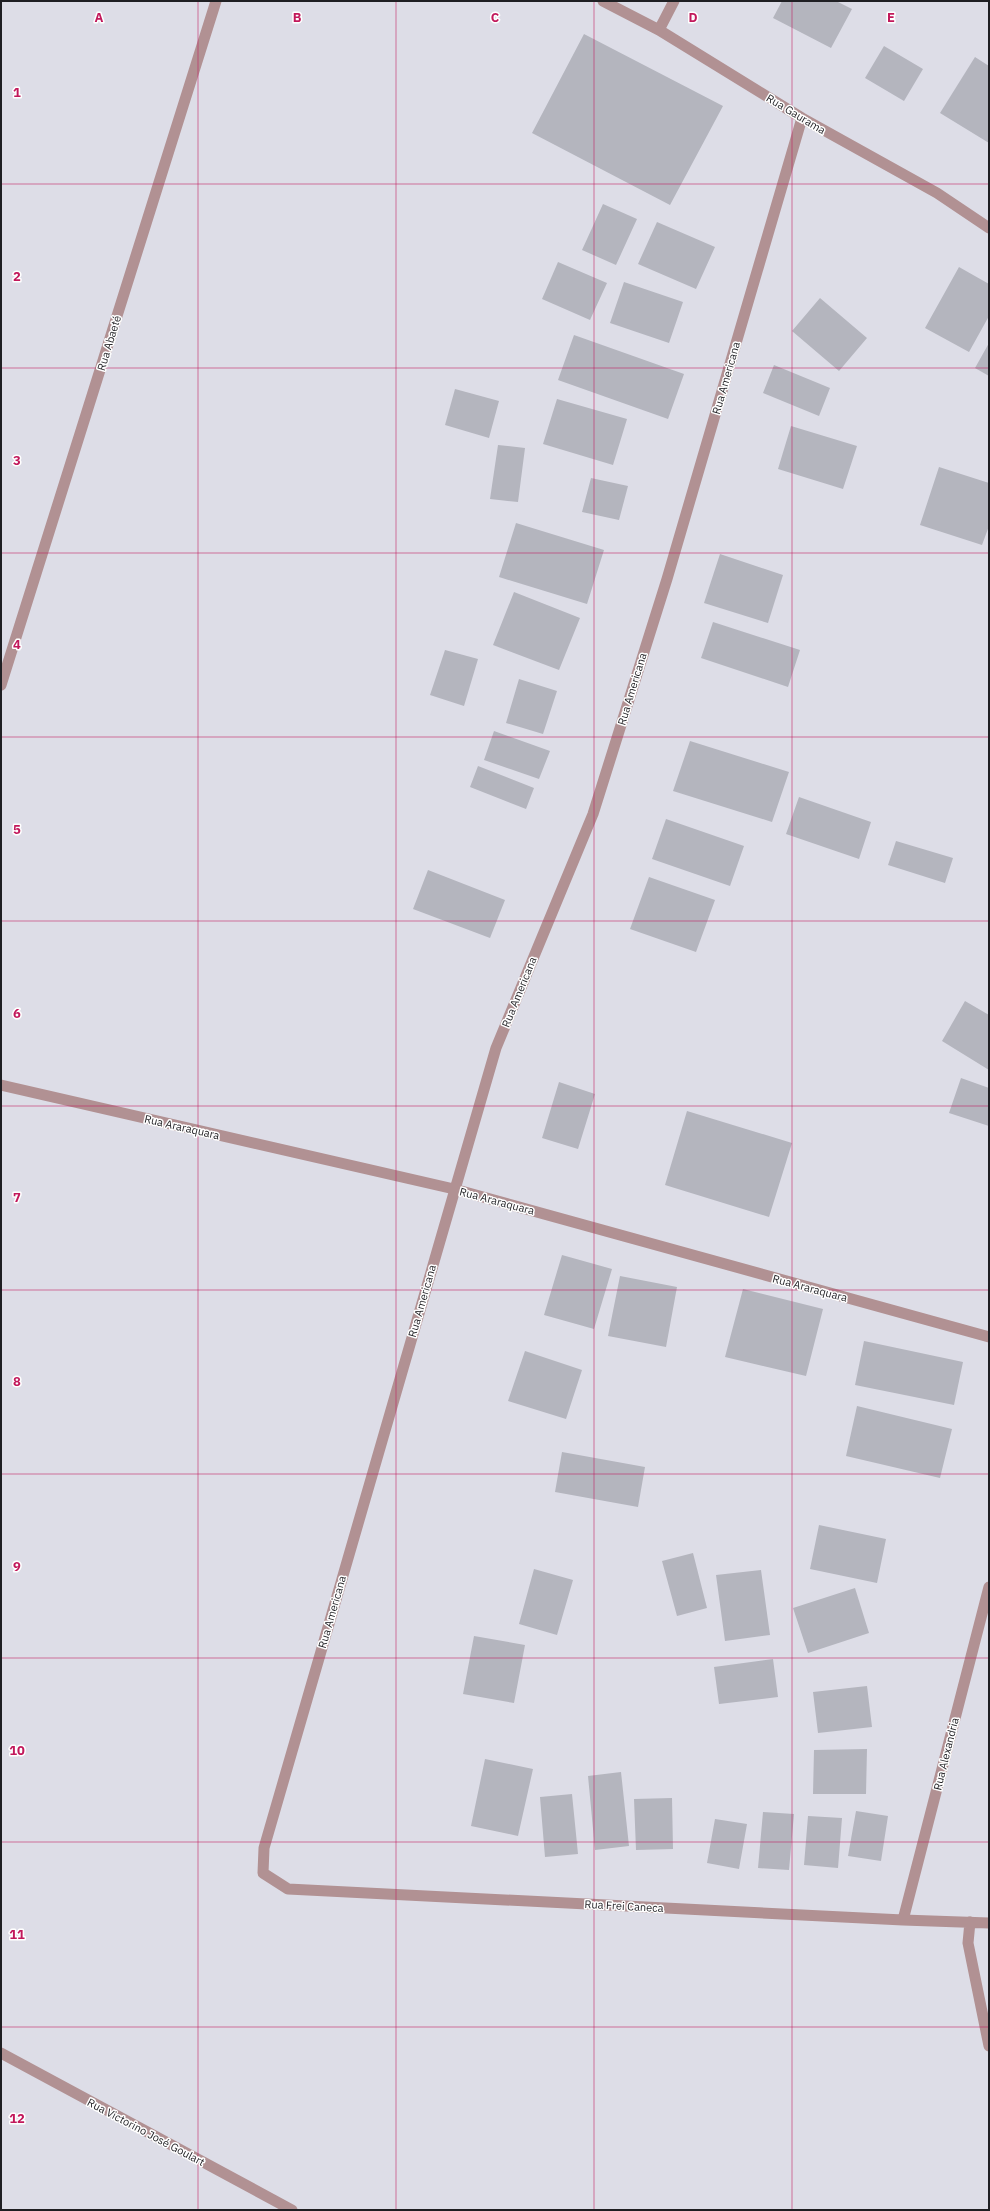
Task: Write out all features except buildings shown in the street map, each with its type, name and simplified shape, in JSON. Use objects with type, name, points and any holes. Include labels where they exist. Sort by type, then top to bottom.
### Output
[{"type":"street","name":"Rua Abaeté","points":[[1,684],[216,1]]},
{"type":"street","name":"Rua Gaurama","points":[[603,1],[659,30],[802,118],[937,193],[989,228]]},
{"type":"street","points":[[659,30],[674,1]]},
{"type":"street","name":"Rua Americana","points":[[263,1873],[264,1848],[496,1048],[593,814],[667,579],[802,118]]},
{"type":"street","name":"Rua Araraquara","points":[[1,1085],[454,1189],[989,1337]]},
{"type":"street","name":"Rua Alexandria","points":[[903,1920],[989,1587]]},
{"type":"street","name":"Rua Frei Caneca","points":[[263,1873],[288,1888],[903,1920],[989,1923]]},
{"type":"street","points":[[970,1922],[968,1943],[989,2046]]},
{"type":"street","name":"Rua Victorino José Goulart","points":[[1,2053],[292,2210]]}]
